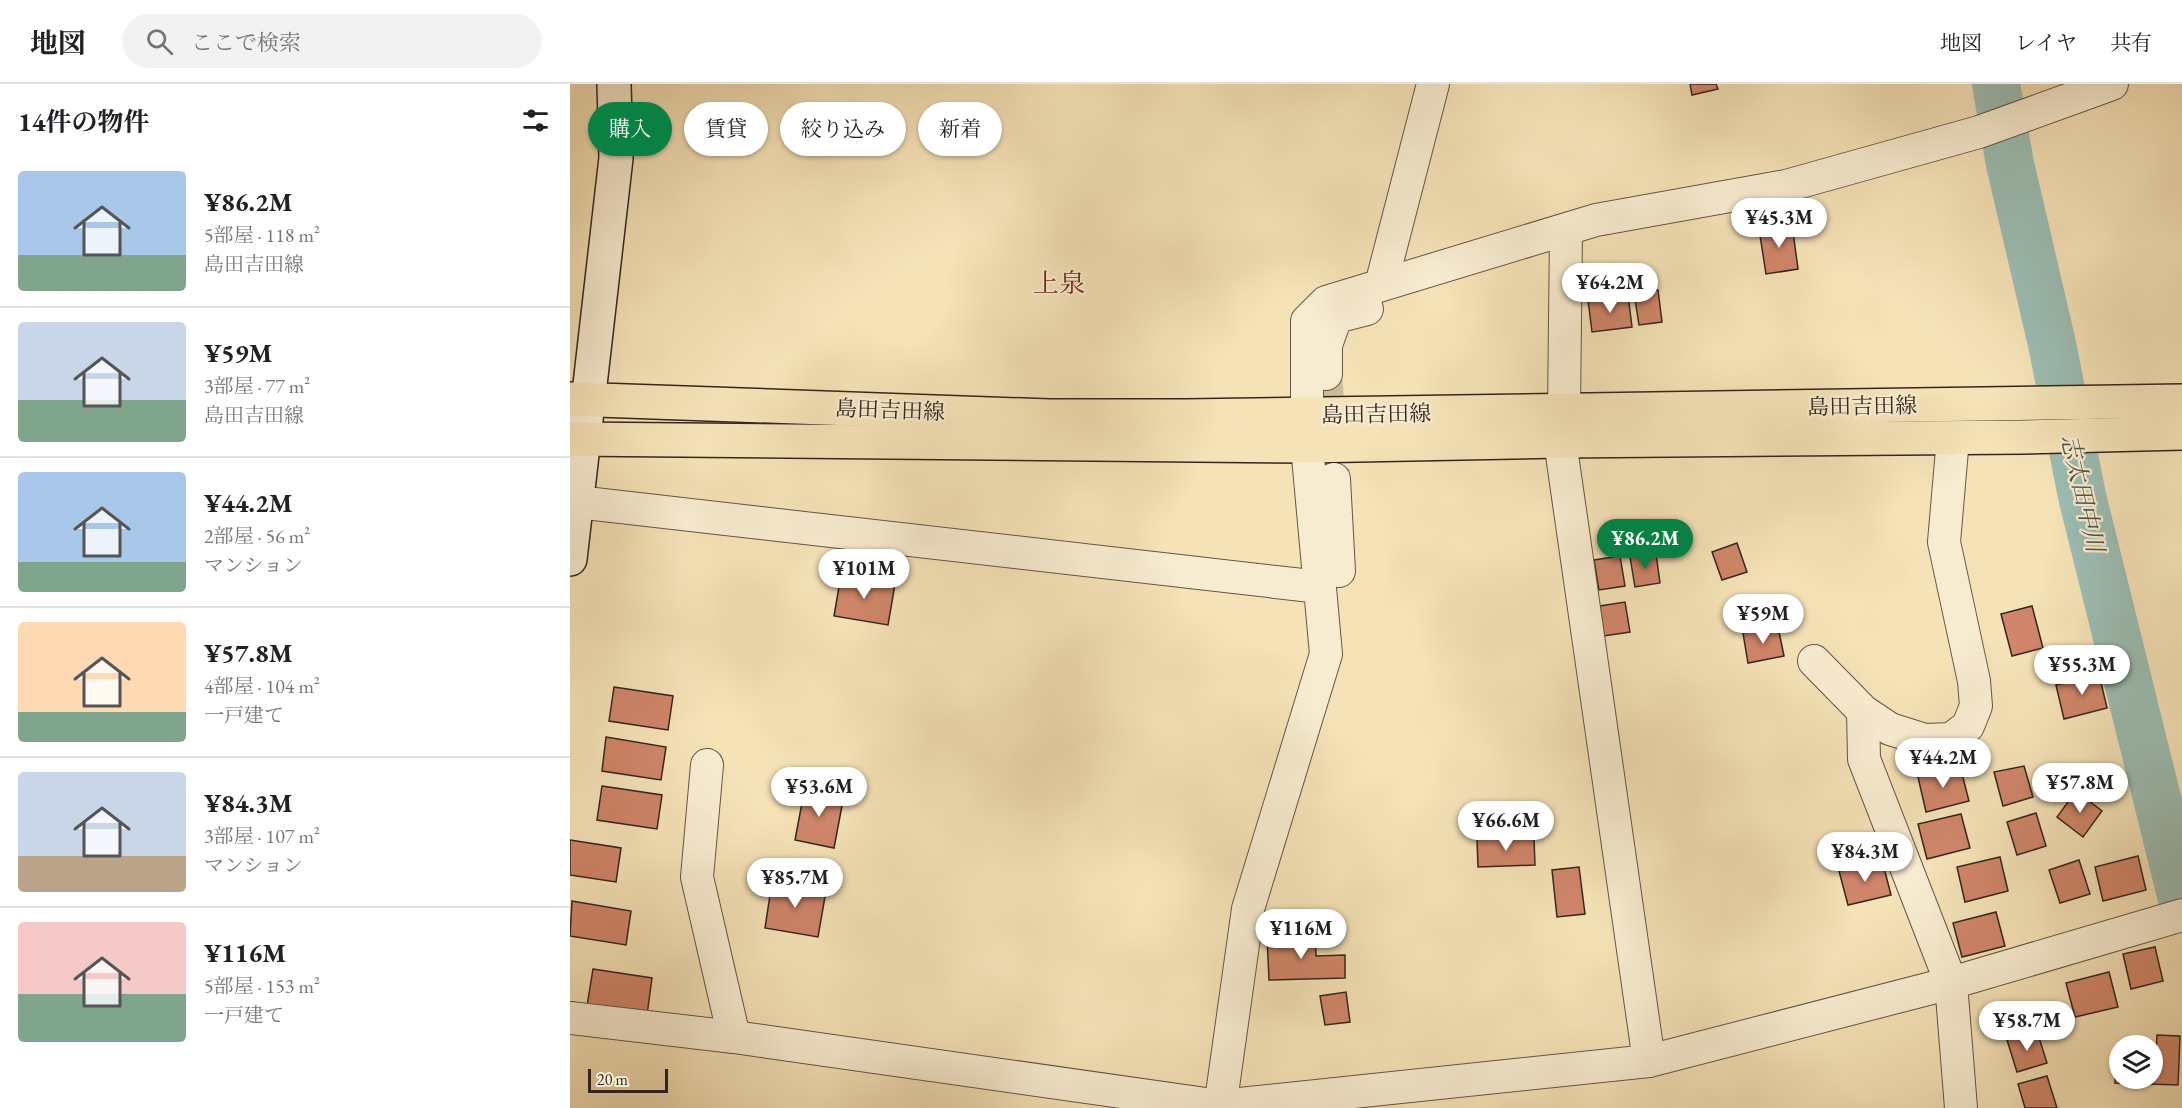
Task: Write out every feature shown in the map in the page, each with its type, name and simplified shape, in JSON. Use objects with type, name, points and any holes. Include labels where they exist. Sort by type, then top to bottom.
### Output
[{"type":"main road","name":"島田吉田線","points":[[579,399],[1049,416],[1306,430]]},
{"type":"main road","name":"島田吉田線","points":[[577,440],[1562,427],[2018,404],[2182,401]]},
{"type":"main road","name":"島田吉田線","points":[[1562,427],[1953,438],[2182,433]]},
{"type":"street","points":[[570,559],[577,502],[579,399],[616,158],[615,84]]},
{"type":"street","points":[[1381,285],[1433,84]]},
{"type":"street","points":[[1220,1107],[1248,909],[1326,654],[1306,430],[1307,321],[1326,302],[1596,220],[1786,186],[1979,132],[2112,84]]},
{"type":"street","points":[[1566,230],[1562,427],[1649,1061]]},
{"type":"street","points":[[1326,374],[1326,345],[1336,317],[1471,280],[1471,258]]},
{"type":"street","points":[[1814,661],[1863,711],[1890,729],[1925,740],[1951,739],[1968,726],[1977,706],[1974,681],[1944,542],[1953,438]]},
{"type":"street","points":[[1325,643],[1343,642],[1334,480]]},
{"type":"street","points":[[577,502],[1320,587]]},
{"type":"street","points":[[1863,711],[1864,759],[1951,983],[1961,1108]]},
{"type":"street","points":[[707,765],[697,877],[734,1037]]},
{"type":"street","points":[[570,1018],[734,1037],[1220,1107],[1649,1061],[1951,983],[2182,915]]},
{"type":"building","points":[[1690,84],[1716,84],[1718,89],[1692,95]]},
{"type":"building","points":[[1792,224],[1798,269],[1766,274],[1759,229]]},
{"type":"building","points":[[1658,290],[1662,322],[1639,325],[1634,293]]},
{"type":"building","points":[[1628,295],[1632,327],[1592,332],[1588,300]]},
{"type":"building","points":[[1737,543],[1747,572],[1722,580],[1712,552]]},
{"type":"building","points":[[1656,554],[1660,583],[1635,587],[1630,557]]},
{"type":"building","points":[[1620,556],[1625,586],[1599,590],[1594,560]]},
{"type":"building","points":[[841,575],[895,584],[888,625],[834,616]]},
{"type":"building","points":[[1625,602],[1630,632],[1604,636],[1600,606]]},
{"type":"building","points":[[2032,606],[2043,648],[2012,656],[2001,614]]},
{"type":"building","points":[[1778,627],[1784,656],[1748,663],[1743,633]]},
{"type":"building","points":[[2099,674],[2107,708],[2064,719],[2056,685]]},
{"type":"building","points":[[614,687],[673,696],[668,730],[609,721]]},
{"type":"building","points":[[606,737],[666,747],[661,780],[602,771]]},
{"type":"building","points":[[1960,766],[1969,801],[1926,812],[1918,777]]},
{"type":"building","points":[[2024,766],[2033,797],[2003,806],[1994,772]]},
{"type":"building","points":[[602,786],[662,795],[657,829],[597,820]]},
{"type":"building","points":[[805,787],[844,795],[834,848],[795,840]]},
{"type":"building","points":[[2076,791],[2102,811],[2083,837],[2057,817]]},
{"type":"building","points":[[2036,813],[2046,846],[2017,855],[2007,822]]},
{"type":"building","points":[[1961,814],[1970,848],[1927,859],[1918,824]]},
{"type":"building","points":[[1534,838],[1535,865],[1478,867],[1477,839]]},
{"type":"building","points":[[570,840],[621,848],[616,882],[570,875]]},
{"type":"building","points":[[2138,856],[2146,890],[2103,901],[2095,867]]},
{"type":"building","points":[[2000,857],[2008,891],[1965,902],[1957,867]]},
{"type":"building","points":[[1882,860],[1891,895],[1848,905],[1839,871]]},
{"type":"building","points":[[2079,860],[2090,894],[2060,903],[2049,870]]},
{"type":"building","points":[[1579,867],[1585,914],[1557,917],[1552,870]]},
{"type":"building","points":[[772,882],[826,891],[818,937],[765,928]]},
{"type":"building","points":[[572,901],[631,911],[626,945],[570,936]]},
{"type":"building","points":[[1996,912],[2005,946],[1962,957],[1953,923]]},
{"type":"building","points":[[1315,935],[1316,956],[1345,955],[1345,978],[1269,980],[1267,937]]},
{"type":"building","points":[[2155,947],[2163,981],[2131,989],[2123,954]]},
{"type":"building","points":[[593,969],[652,978],[647,1015],[587,1006]]},
{"type":"building","points":[[2109,972],[2118,1007],[2075,1017],[2066,983]]},
{"type":"building","points":[[1346,992],[1350,1022],[1325,1025],[1320,996]]},
{"type":"building","points":[[2037,1031],[2047,1063],[2017,1072],[2007,1040]]},
{"type":"building","points":[[2163,1035],[2180,1036],[2178,1085],[2163,1085]]},
{"type":"building","points":[[2047,1076],[2057,1108],[2025,1108],[2018,1084]]},
{"type":"waterway","name":"志太田中川","points":[[1996,84],[2010,164],[2052,344],[2082,496],[2182,899]]},
{"type":"tunnel","points":[[1326,374],[1334,479]]},
{"type":"district","name":"上泉","points":[[1059,283]]}]
